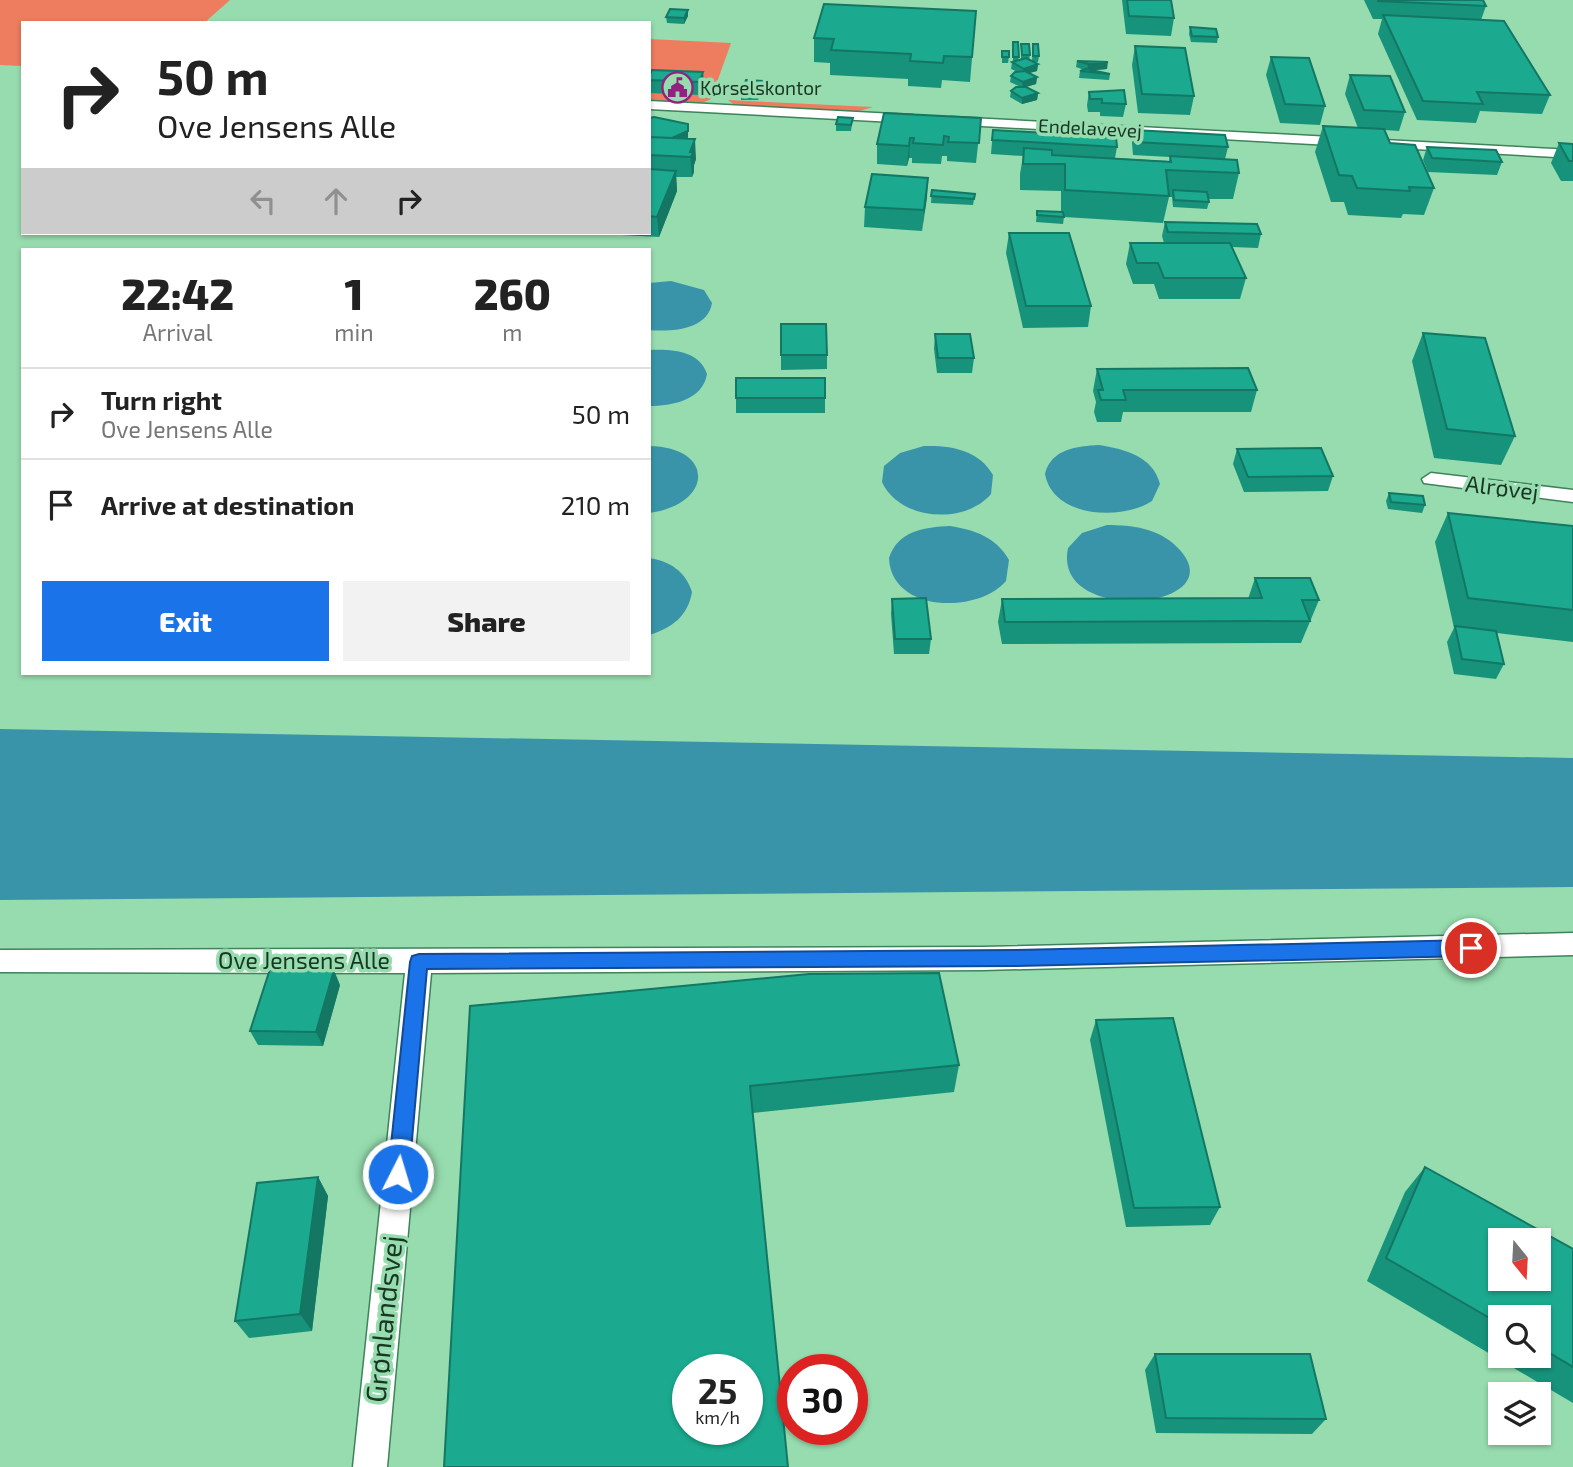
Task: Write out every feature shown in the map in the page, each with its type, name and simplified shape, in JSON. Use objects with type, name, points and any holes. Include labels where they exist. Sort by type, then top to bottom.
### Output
[{"type":"street","name":"Endelavevej","points":[[651,105],[1573,154]]},
{"type":"street","name":"Alrøvej","points":[[1430,479],[1573,496]]},
{"type":"street","name":"Ove Jensens Alle","points":[[0,961],[419,962],[1289,954],[1573,944]]},
{"type":"street","name":"Grønlandsvej","points":[[370,1467],[419,962]]},
{"type":"shaded area","points":[[0,0],[230,0],[206,21],[21,21],[21,66],[0,65]]},
{"type":"shaded area","points":[[651,39],[731,43],[711,99],[700,104],[651,101]]},
{"type":"shaded area","points":[[728,100],[873,107],[856,112],[736,106]]},
{"type":"water","points":[[671,281],[704,290],[712,303],[709,312],[704,319],[687,327],[651,330],[651,283]]},
{"type":"water","points":[[651,350],[675,351],[691,356],[698,360],[707,374],[704,383],[693,396],[667,405],[651,406]]},
{"type":"water","points":[[1099,445],[1127,452],[1144,460],[1151,467],[1160,484],[1152,501],[1124,511],[1107,513],[1090,512],[1061,500],[1051,489],[1045,474],[1048,466],[1066,450]]},
{"type":"water","points":[[651,446],[671,449],[686,456],[695,466],[698,477],[695,489],[670,508],[651,513]]},
{"type":"water","points":[[924,446],[954,448],[980,460],[993,475],[991,494],[966,511],[950,514],[918,511],[903,505],[891,495],[882,482],[884,466],[900,453]]},
{"type":"water","points":[[1107,525],[1144,529],[1170,541],[1190,568],[1184,585],[1166,596],[1140,601],[1112,599],[1087,590],[1070,573],[1068,548],[1082,533]]},
{"type":"water","points":[[950,526],[984,536],[1004,552],[1009,560],[1006,581],[993,592],[957,603],[938,602],[920,598],[904,589],[893,576],[889,558],[905,536],[922,529]]},
{"type":"water","points":[[651,559],[664,562],[681,573],[692,592],[683,614],[665,629],[651,634]]},
{"type":"water","points":[[0,729],[1573,758],[1573,887],[0,900]]},
{"type":"building","points":[[1127,0],[1171,0],[1174,18],[1129,16]]},
{"type":"building","points":[[1483,0],[1486,6],[1378,1]]},
{"type":"building","points":[[824,4],[976,11],[972,57],[944,56],[943,63],[910,61],[911,54],[831,50],[834,39],[814,38]]},
{"type":"building","points":[[670,9],[688,10],[684,18],[666,17]]},
{"type":"building","points":[[1383,15],[1504,21],[1550,95],[1477,92],[1483,104],[1423,101]]},
{"type":"building","points":[[1190,27],[1216,29],[1218,37],[1192,36]]},
{"type":"building","points":[[1013,42],[1018,42],[1019,57],[1013,57]]},
{"type":"building","points":[[1021,44],[1029,44],[1030,55],[1022,55]]},
{"type":"building","points":[[1033,44],[1038,44],[1039,56],[1033,56]]},
{"type":"building","points":[[1135,46],[1185,48],[1194,96],[1142,94]]},
{"type":"building","points":[[1002,51],[1009,51],[1009,57],[1002,57]]},
{"type":"building","points":[[1271,57],[1309,58],[1325,106],[1285,104]]},
{"type":"building","points":[[1026,58],[1038,64],[1024,69],[1012,62]]},
{"type":"building","points":[[1077,61],[1108,62],[1088,64]]},
{"type":"building","points":[[1086,69],[1110,74],[1080,71]]},
{"type":"building","points":[[1025,71],[1037,77],[1023,82],[1011,76],[1015,72]]},
{"type":"building","points":[[651,72],[703,72],[699,82],[651,80]]},
{"type":"building","points":[[1350,75],[1390,76],[1405,112],[1364,110]]},
{"type":"building","points":[[746,80],[762,81],[757,94],[741,93]]},
{"type":"building","points":[[1016,87],[1026,87],[1038,93],[1022,98],[1011,91]]},
{"type":"building","points":[[1124,90],[1126,104],[1102,103],[1102,99],[1090,99],[1089,92]]},
{"type":"building","points":[[884,113],[981,118],[979,143],[948,142],[949,137],[944,136],[943,145],[913,143],[914,138],[910,138],[909,146],[877,144]]},
{"type":"building","points":[[838,117],[853,118],[851,125],[836,124]]},
{"type":"building","points":[[651,118],[688,124],[688,131],[672,138],[651,137]]},
{"type":"building","points":[[1323,126],[1384,129],[1390,143],[1415,145],[1434,188],[1409,187],[1410,191],[1357,188],[1352,176],[1339,175]]},
{"type":"building","points":[[993,130],[1116,137],[1117,147],[992,140]]},
{"type":"building","points":[[1134,130],[1225,135],[1228,147],[1135,142]]},
{"type":"building","points":[[651,137],[695,139],[691,157],[651,155]]},
{"type":"building","points":[[1559,143],[1573,144],[1573,161],[1569,161]]},
{"type":"building","points":[[1427,147],[1496,150],[1502,162],[1432,158]]},
{"type":"building","points":[[1024,148],[1052,150],[1052,155],[1171,162],[1170,156],[1237,160],[1239,173],[1166,170],[1169,196],[1065,190],[1065,164],[1023,164]]},
{"type":"building","points":[[651,169],[676,171],[657,217],[651,216]]},
{"type":"building","points":[[872,174],[928,178],[924,210],[865,207]]},
{"type":"building","points":[[932,190],[975,194],[974,199],[931,196]]},
{"type":"building","points":[[1173,190],[1207,192],[1209,202],[1174,200]]},
{"type":"building","points":[[1037,211],[1063,212],[1064,217],[1037,215]]},
{"type":"building","points":[[1165,222],[1257,224],[1261,234],[1168,232]]},
{"type":"building","points":[[1009,233],[1069,233],[1091,306],[1026,306]]},
{"type":"building","points":[[1130,243],[1230,243],[1246,278],[1164,278],[1158,263],[1137,263]]},
{"type":"building","points":[[781,324],[826,324],[827,355],[781,355]]},
{"type":"building","points":[[1423,333],[1485,338],[1515,436],[1447,429]]},
{"type":"building","points":[[935,334],[970,334],[974,358],[938,358]]},
{"type":"building","points":[[1248,368],[1257,390],[1123,390],[1126,400],[1101,400],[1098,390],[1103,390],[1097,369]]},
{"type":"building","points":[[736,378],[825,378],[825,398],[736,398]]},
{"type":"building","points":[[1321,448],[1333,476],[1248,477],[1237,449]]},
{"type":"building","points":[[1389,493],[1423,496],[1425,505],[1391,502]]},
{"type":"building","points":[[1448,513],[1573,526],[1573,610],[1468,598]]},
{"type":"building","points":[[1255,578],[1310,578],[1319,600],[1302,600],[1310,621],[1005,622],[1002,599],[1262,598]]},
{"type":"building","points":[[926,598],[931,639],[895,639],[892,599]]},
{"type":"building","points":[[1455,626],[1496,631],[1504,664],[1462,659]]},
{"type":"building","points":[[270,969],[334,970],[316,1032],[250,1031]]},
{"type":"building","points":[[939,973],[959,1065],[750,1086],[777,1357],[777,1445],[786,1445],[788,1467],[444,1467],[470,1006],[809,974]]},
{"type":"building","points":[[1173,1018],[1220,1207],[1134,1208],[1096,1020]]},
{"type":"building","points":[[1425,1167],[1535,1228],[1488,1228],[1488,1292],[1550,1292],[1551,1237],[1573,1249],[1573,1367],[1551,1354],[1551,1305],[1488,1305],[1488,1317],[1386,1258]]},
{"type":"building","points":[[318,1177],[300,1314],[235,1321],[257,1183]]},
{"type":"building","points":[[1155,1354],[1310,1354],[1326,1419],[1166,1418]]},
{"type":"place","name":"Kørselskontor","points":[[677,88]]},
{"type":"route","points":[[398,1174],[419,962],[1016,958],[1344,953],[1471,948]]}]
